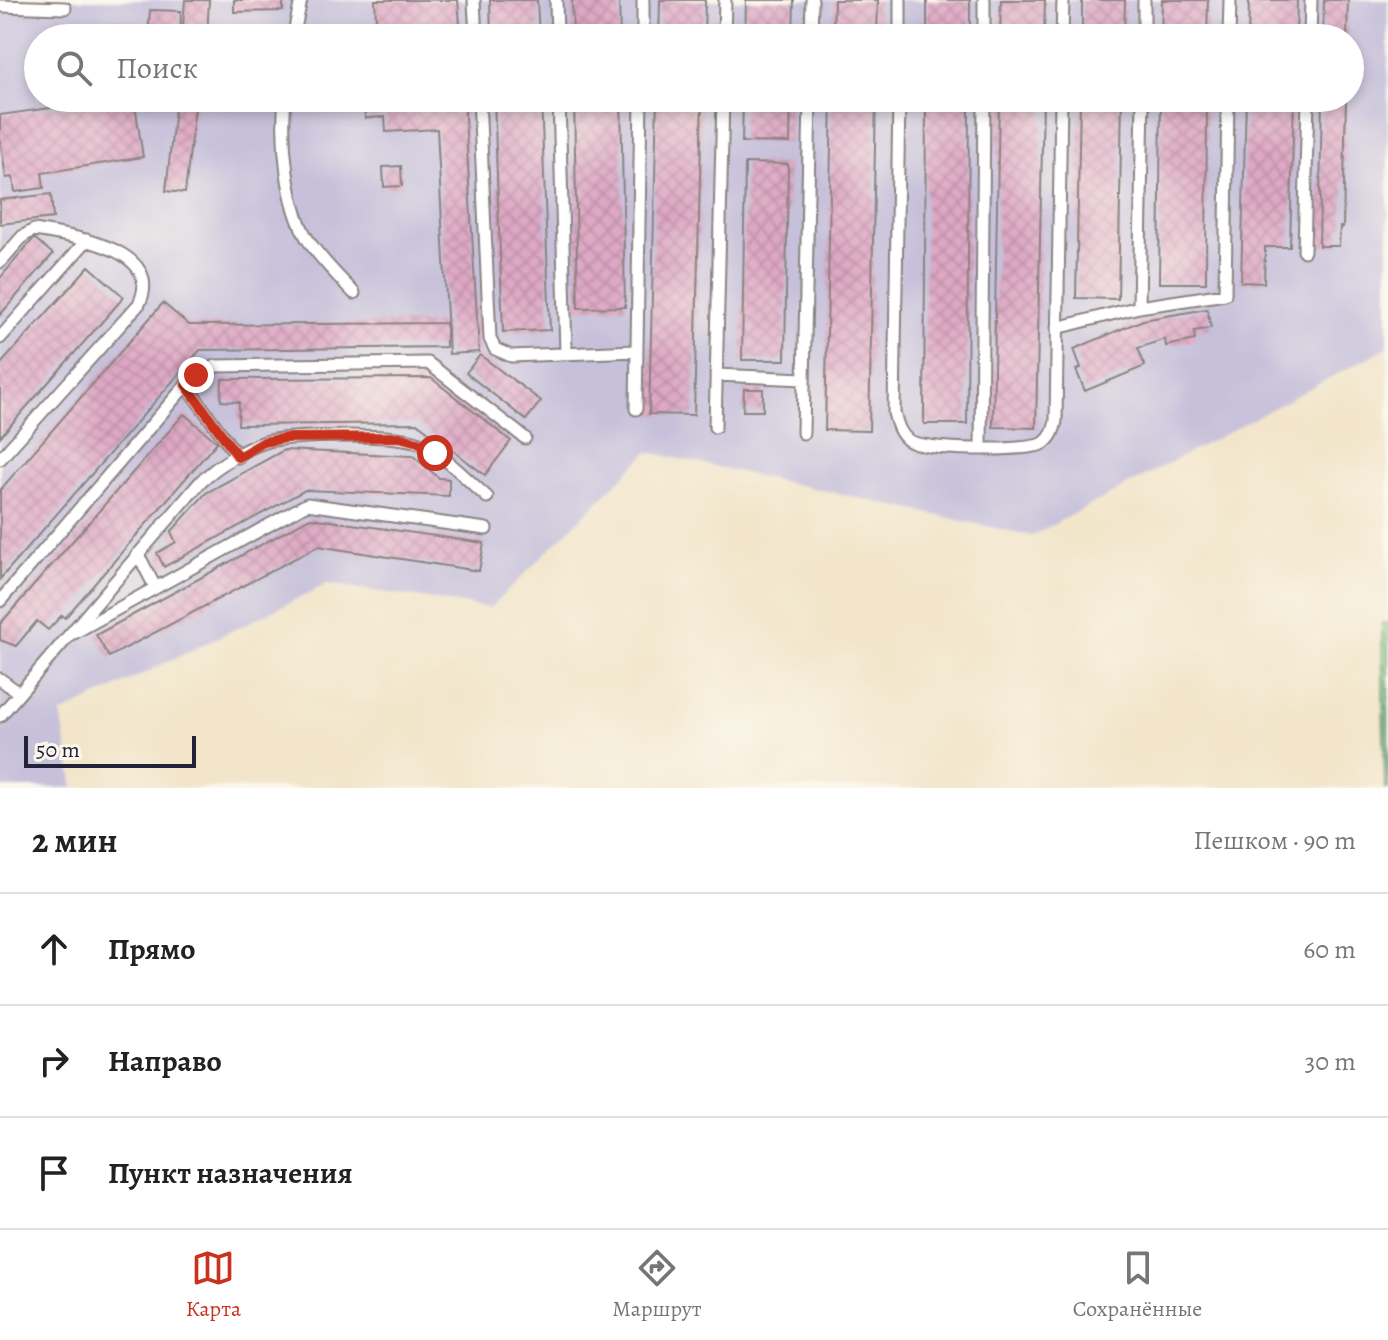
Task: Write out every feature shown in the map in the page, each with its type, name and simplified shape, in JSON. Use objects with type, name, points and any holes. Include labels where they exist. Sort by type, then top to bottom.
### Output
[{"type":"lane","points":[[296,24],[301,0]]},
{"type":"lane","points":[[474,0],[475,24]]},
{"type":"lane","points":[[556,0],[557,24]]},
{"type":"lane","points":[[643,0],[643,24]]},
{"type":"lane","points":[[724,24],[725,0]]},
{"type":"lane","points":[[811,24],[812,0]]},
{"type":"lane","points":[[900,0],[900,24]]},
{"type":"lane","points":[[984,0],[984,24]]},
{"type":"lane","points":[[1062,24],[1063,0]]},
{"type":"lane","points":[[1144,0],[1144,24]]},
{"type":"lane","points":[[1229,24],[1230,0]]},
{"type":"lane","points":[[1310,24],[1311,0]]},
{"type":"lane","points":[[0,6],[65,8]]},
{"type":"lane","points":[[285,112],[288,168],[300,224],[321,258],[354,293]]},
{"type":"lane","points":[[480,112],[490,339],[495,349],[511,356],[637,351]]},
{"type":"lane","points":[[559,112],[566,353]]},
{"type":"lane","points":[[636,409],[641,112]]},
{"type":"lane","points":[[715,427],[723,112]]},
{"type":"lane","points":[[803,433],[810,112]]},
{"type":"lane","points":[[899,112],[894,413],[898,428],[909,442],[922,447],[981,448],[1031,448],[1043,444],[1053,433],[1056,421],[1061,112]]},
{"type":"lane","points":[[981,448],[984,112]]},
{"type":"lane","points":[[1139,307],[1143,112]]},
{"type":"lane","points":[[1057,328],[1139,307],[1225,294],[1228,112]]},
{"type":"lane","points":[[1304,251],[1308,112]]},
{"type":"lane","points":[[0,262],[23,236],[34,230],[87,240],[108,247],[140,271],[145,292],[139,304],[0,459]]},
{"type":"lane","points":[[0,338],[87,240]]},
{"type":"lane","points":[[0,601],[186,385],[196,375],[216,366],[420,362],[435,367],[525,438]]},
{"type":"lane","points":[[716,375],[804,379]]},
{"type":"lane","points":[[186,385],[238,457]]},
{"type":"lane","points":[[0,716],[202,480],[217,467],[264,442],[286,438],[399,437],[418,442],[435,453],[487,497]]},
{"type":"lane","points":[[65,638],[307,504],[486,529]]},
{"type":"lane","points":[[138,554],[155,587]]},
{"type":"lane","points":[[0,679],[19,693]]},
{"type":"shaded area","points":[[0,0],[1388,0],[1388,347],[1032,536],[648,452],[490,608],[327,584],[61,714],[74,788],[0,788]]},
{"type":"green space","points":[[1382,623],[1388,623],[1388,788],[1385,788]]},
{"type":"building","points":[[185,0],[209,0],[208,24],[183,24]]},
{"type":"building","points":[[234,0],[283,0],[283,11],[234,12]]},
{"type":"building","points":[[375,0],[458,0],[460,24],[376,24]]},
{"type":"building","points":[[490,0],[537,0],[538,24],[491,24]]},
{"type":"building","points":[[572,0],[619,0],[620,24],[573,24]]},
{"type":"building","points":[[660,0],[705,0],[704,24],[659,24]]},
{"type":"building","points":[[746,0],[794,0],[793,24],[745,24]]},
{"type":"building","points":[[834,0],[878,0],[877,24],[833,24]]},
{"type":"building","points":[[927,0],[970,0],[970,24],[927,24]]},
{"type":"building","points":[[1001,0],[1045,0],[1044,24],[1000,24]]},
{"type":"building","points":[[1082,0],[1125,0],[1124,24],[1082,24]]},
{"type":"building","points":[[1162,0],[1208,0],[1207,24],[1161,24]]},
{"type":"building","points":[[1249,0],[1297,0],[1296,24],[1248,24]]},
{"type":"building","points":[[1324,0],[1348,0],[1347,24],[1323,24]]},
{"type":"building","points":[[150,10],[181,11],[181,24],[149,24]]},
{"type":"building","points":[[24,112],[136,112],[143,157],[42,173],[44,188],[15,192],[13,177],[6,178],[0,115]]},
{"type":"building","points":[[174,112],[194,112],[185,193],[166,191]]},
{"type":"building","points":[[365,112],[465,112],[479,352],[449,354],[437,129],[386,132],[385,117],[365,118]]},
{"type":"building","points":[[495,112],[542,112],[550,330],[503,332]]},
{"type":"building","points":[[574,112],[621,112],[625,307],[578,308]]},
{"type":"building","points":[[657,112],[702,112],[694,415],[649,414]]},
{"type":"building","points":[[743,112],[791,112],[790,143],[742,142]]},
{"type":"building","points":[[832,112],[876,112],[869,431],[825,430]]},
{"type":"building","points":[[926,112],[969,112],[967,424],[924,424]]},
{"type":"building","points":[[999,112],[1043,112],[1036,428],[993,427]]},
{"type":"building","points":[[1080,112],[1122,112],[1118,299],[1076,298]]},
{"type":"building","points":[[1161,112],[1207,112],[1206,283],[1159,283]]},
{"type":"building","points":[[1246,112],[1294,112],[1290,247],[1265,247],[1264,283],[1241,282]]},
{"type":"building","points":[[1322,112],[1346,112],[1343,227],[1340,227],[1339,246],[1319,246]]},
{"type":"building","points":[[745,163],[788,164],[785,360],[742,360]]},
{"type":"building","points":[[401,166],[402,186],[384,187],[383,167]]},
{"type":"building","points":[[51,194],[53,218],[0,224],[0,200]]},
{"type":"building","points":[[34,238],[53,254],[0,315],[0,278]]},
{"type":"building","points":[[89,266],[124,297],[0,437],[0,365]]},
{"type":"building","points":[[163,303],[189,325],[446,323],[446,347],[200,350],[0,579],[0,490]]},
{"type":"building","points":[[1207,309],[1211,328],[1194,331],[1195,340],[1166,346],[1165,339],[1138,348],[1145,366],[1085,391],[1076,370],[1081,368],[1074,349],[1143,320]]},
{"type":"building","points":[[480,355],[541,401],[526,420],[466,373]]},
{"type":"building","points":[[431,378],[511,441],[485,475],[417,423],[238,425],[239,402],[221,401],[222,379]]},
{"type":"building","points":[[744,389],[763,389],[763,411],[743,411]]},
{"type":"building","points":[[184,414],[217,442],[65,618],[62,615],[48,630],[37,621],[16,646],[0,640],[0,624]]},
{"type":"building","points":[[284,450],[413,456],[439,478],[449,479],[449,496],[305,490],[164,567],[157,553],[176,542],[171,532],[206,493]]},
{"type":"building","points":[[310,518],[484,543],[479,571],[318,546],[109,657],[96,635]]},
{"type":"route","points":[[196,375],[186,385],[238,457],[264,442],[286,438],[399,437],[418,442],[435,453]]}]
